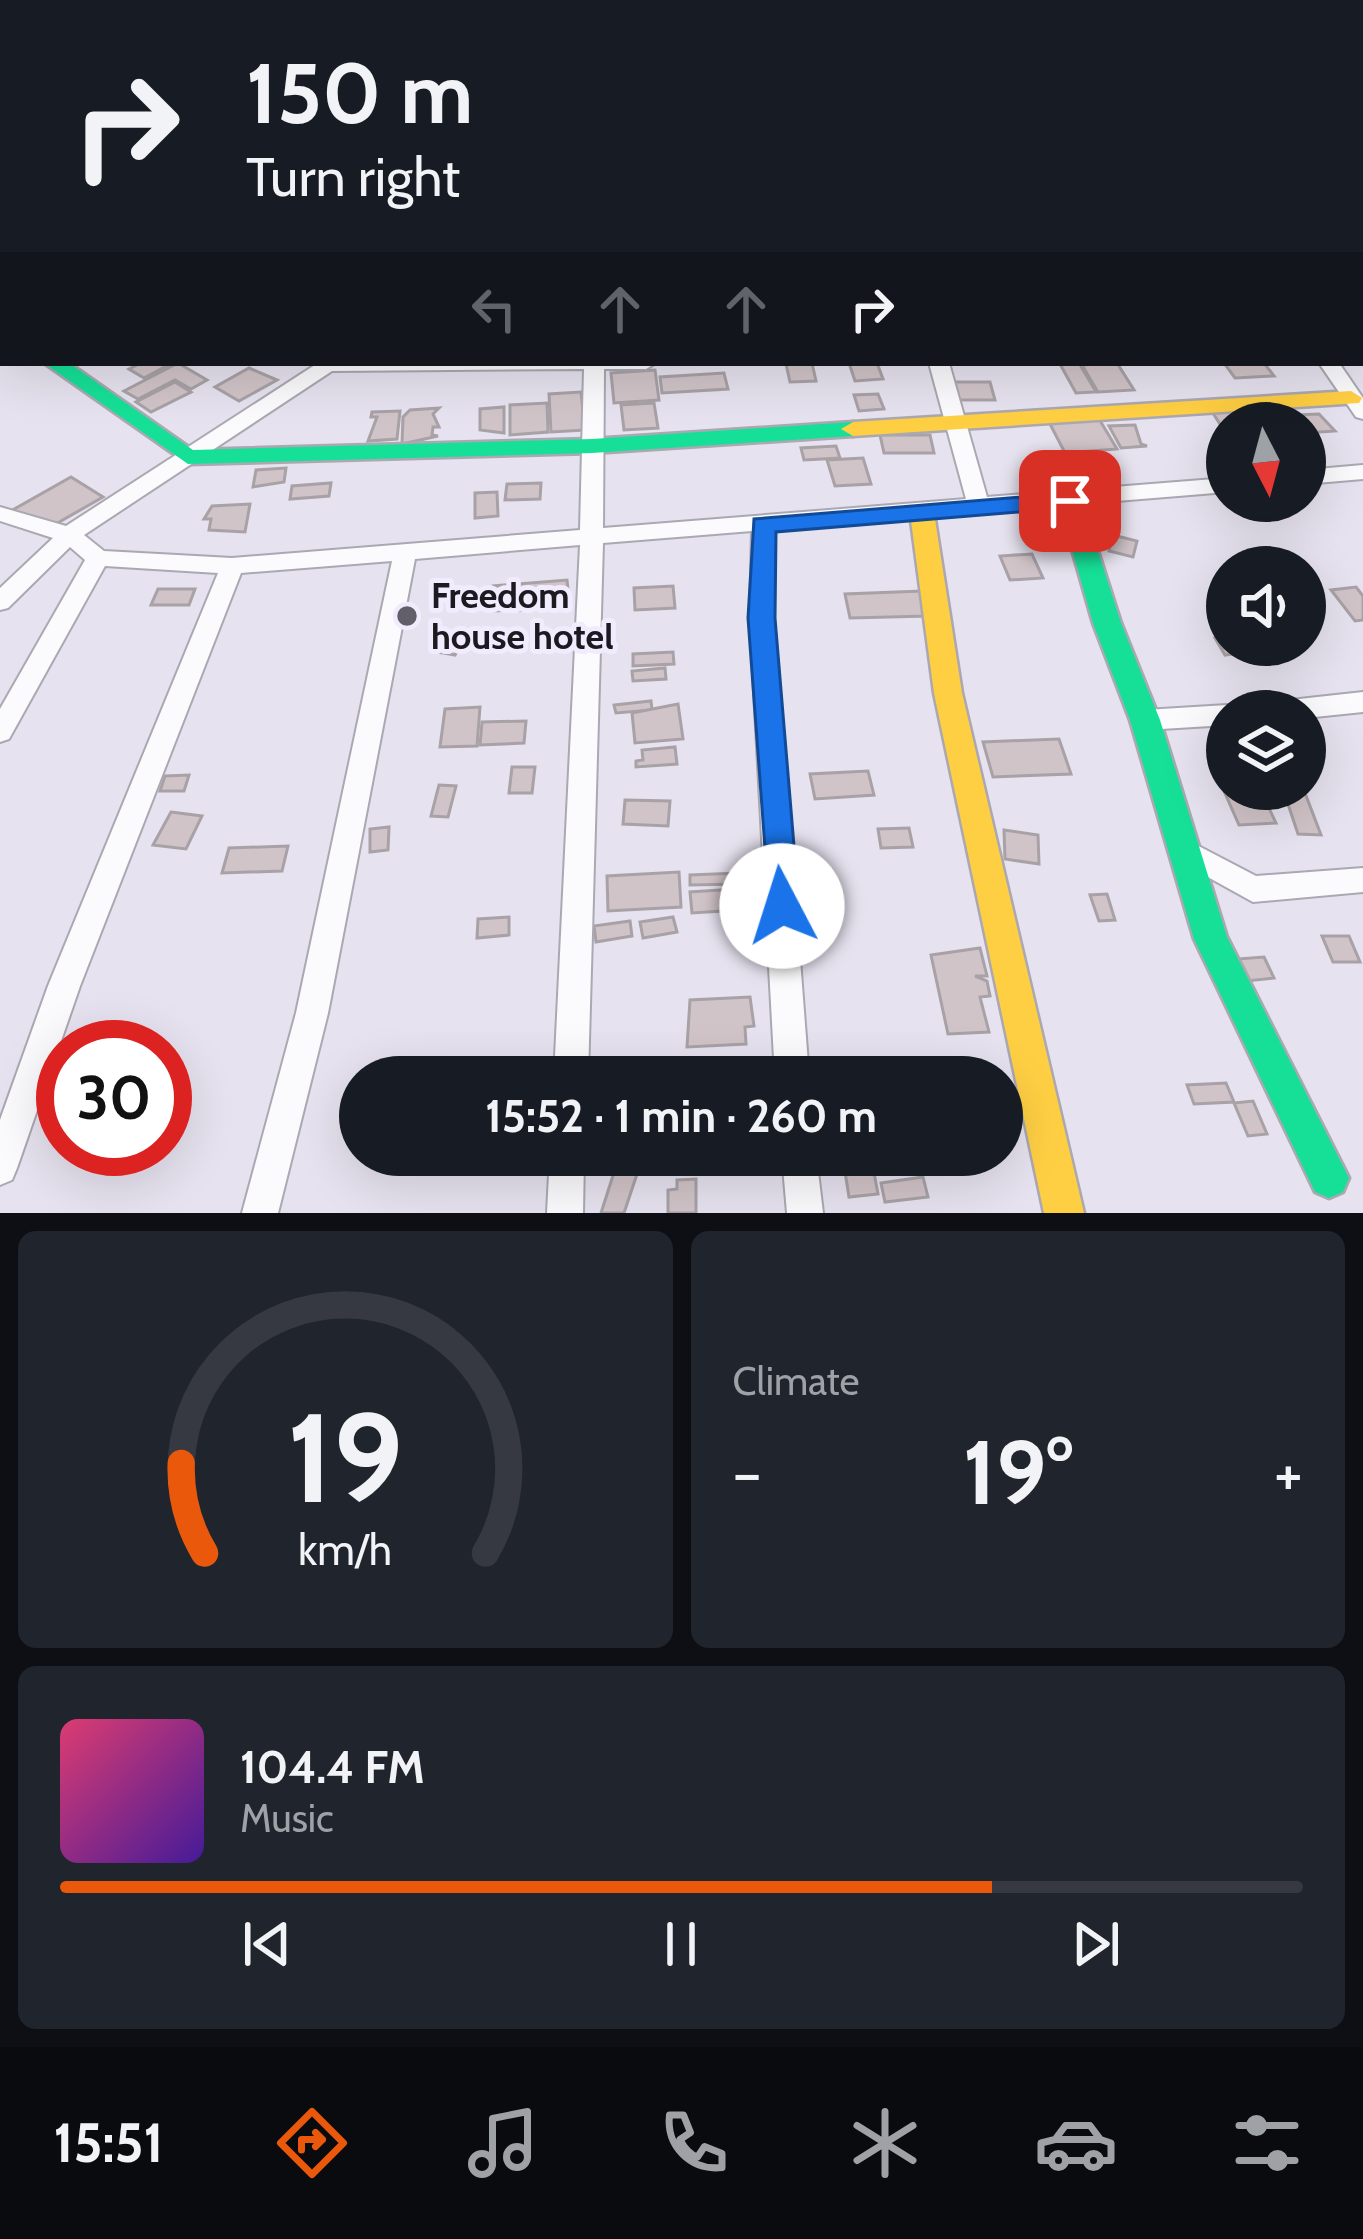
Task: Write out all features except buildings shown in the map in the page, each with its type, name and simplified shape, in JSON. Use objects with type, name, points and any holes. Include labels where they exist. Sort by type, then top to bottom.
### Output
[{"type":"street","points":[[59,366],[188,458],[592,446],[1357,406]]},
{"type":"street","points":[[0,602],[69,535],[327,366]]},
{"type":"street","points":[[572,1056],[594,366]]},
{"type":"street","points":[[940,366],[979,507]]},
{"type":"street","points":[[1331,366],[1357,406]]},
{"type":"street","points":[[1326,475],[1363,472]]},
{"type":"street","points":[[0,514],[69,535],[98,558],[232,566],[1206,487]]},
{"type":"street","points":[[1070,501],[1145,720],[1211,939],[1329,1178]]},
{"type":"street","points":[[922,513],[948,693],[1064,1213]]},
{"type":"street","points":[[763,525],[762,618],[791,1056]]},
{"type":"street","points":[[260,1213],[312,1013],[405,553]]},
{"type":"street","points":[[0,732],[98,558]]},
{"type":"street","points":[[0,1168],[64,986],[232,566]]},
{"type":"street","points":[[1326,706],[1363,702]]},
{"type":"street","points":[[1145,720],[1206,716]]},
{"type":"street","points":[[1187,852],[1252,889],[1363,880]]},
{"type":"street","points":[[565,1213],[566,1176]]},
{"type":"street","points":[[802,1176],[806,1213]]},
{"type":"traffic: fast","points":[[59,366],[188,457],[592,446],[853,429]]},
{"type":"traffic: fast","points":[[1070,501],[1107,623],[1145,720],[1211,939],[1329,1178]]},
{"type":"traffic: slow","points":[[853,429],[1351,398]]},
{"type":"traffic: slow","points":[[922,513],[948,693],[1064,1213]]},
{"type":"place","name":"Freedom house hotel","points":[[407,616]]},
{"type":"route","points":[[782,906],[762,618],[763,525],[1070,501]]}]
